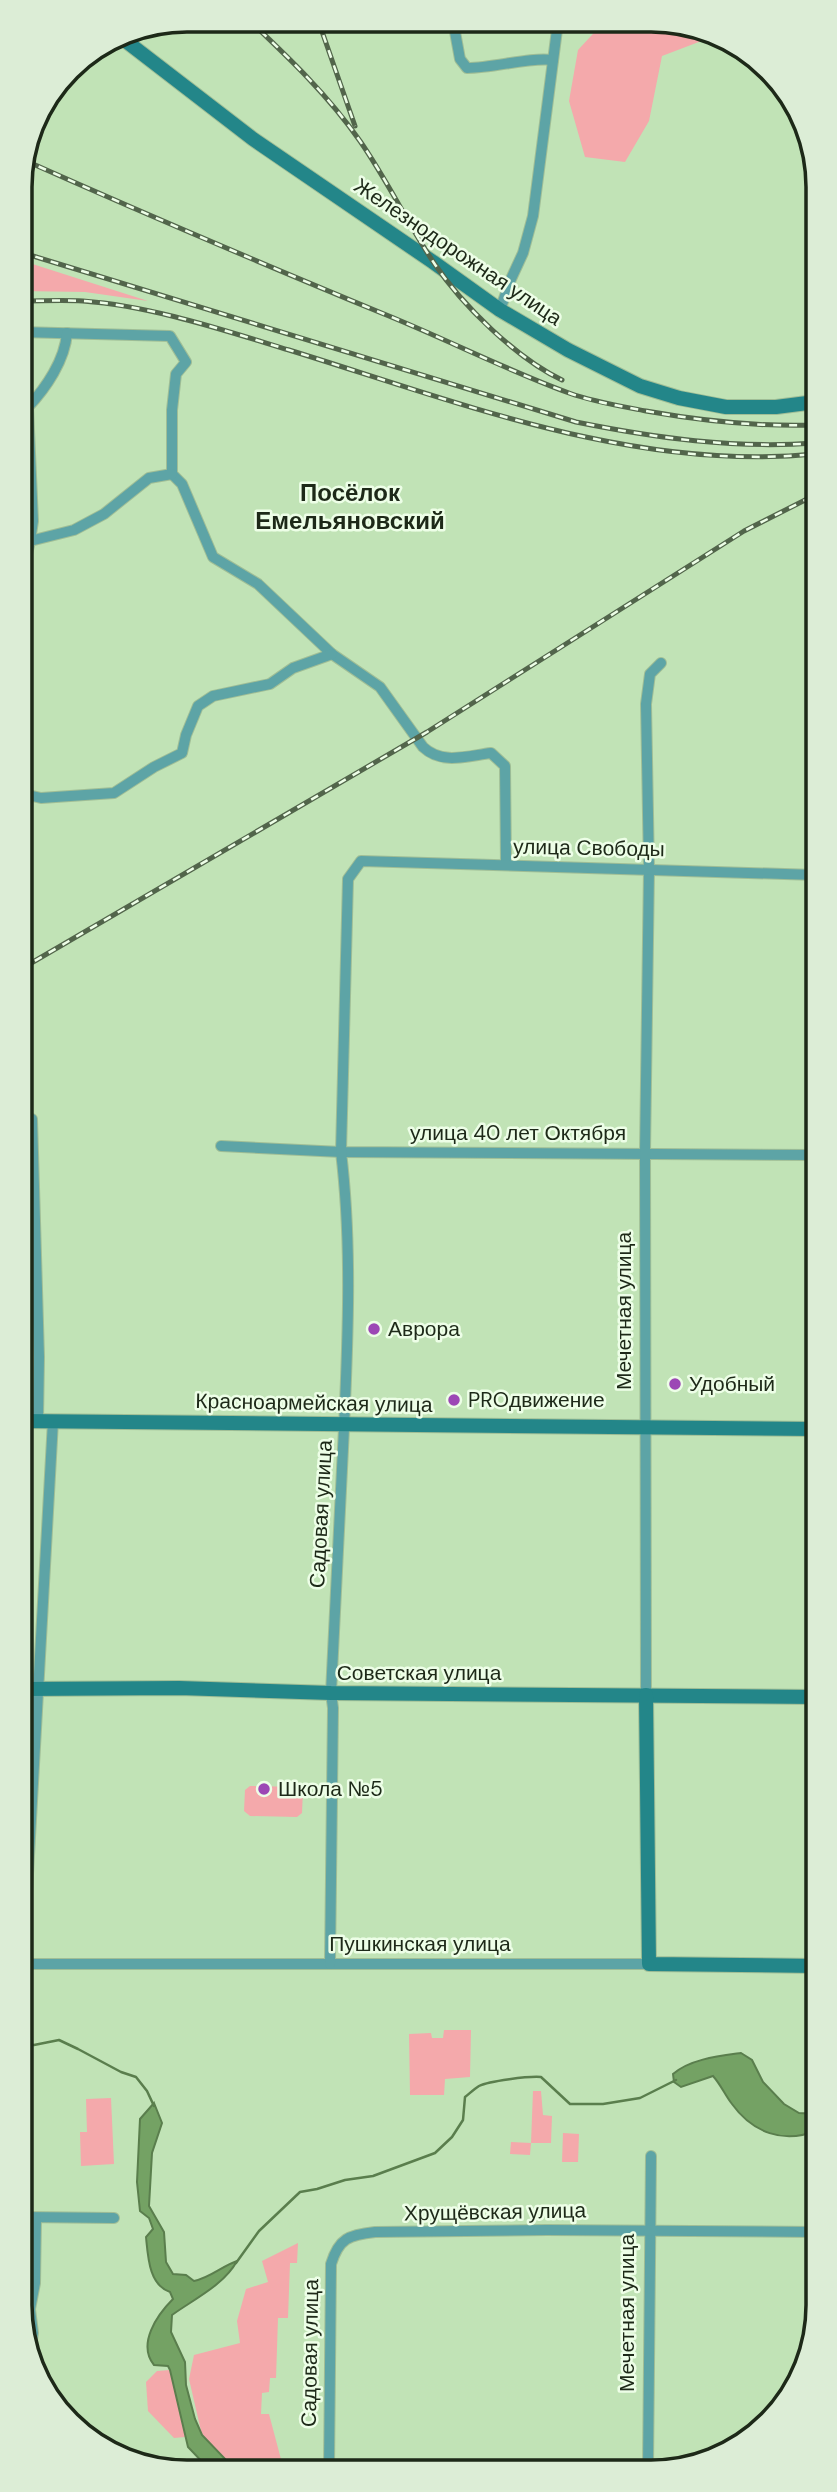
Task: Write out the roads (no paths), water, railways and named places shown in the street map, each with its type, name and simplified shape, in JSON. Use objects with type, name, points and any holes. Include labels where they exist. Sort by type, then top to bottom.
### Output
[{"type":"street","points":[[455,32],[460,59],[467,68],[491,68],[540,58],[553,60]]},
{"type":"street","points":[[500,310],[510,279],[523,253],[533,216],[557,32]]},
{"type":"street","name":"Железнодорожная улица","points":[[128,43],[253,139],[500,310],[568,350],[640,386],[679,398],[726,407],[776,407],[806,403]]},
{"type":"street","points":[[32,332],[170,335],[187,362],[176,373],[172,410],[172,474],[182,484],[213,557],[258,584],[332,654],[380,687],[432,756],[447,759],[491,753],[505,766],[506,865]]},
{"type":"street","points":[[32,404],[42,392],[66,346],[67,333]]},
{"type":"street","points":[[32,540],[74,530],[104,514],[149,478],[172,474]]},
{"type":"street","points":[[32,492],[32,528]]},
{"type":"street","points":[[32,796],[41,798],[114,793],[153,767],[182,753],[198,706],[213,696],[270,684],[293,668],[332,654]]},
{"type":"street","name":"Мечетная улица","points":[[649,1965],[645,1427],[649,869],[646,704],[650,674],[661,663]]},
{"type":"street","name":"улица Свободы","points":[[361,861],[806,875]]},
{"type":"street","name":"Садовая улица","points":[[330,1964],[331,1693],[347,1338],[347,1210],[341,1152],[348,879],[361,861]]},
{"type":"street","points":[[32,1119],[39,1357],[46,1421],[38,1689],[32,1792]]},
{"type":"street","name":"улица 40 лет Октября","points":[[221,1146],[341,1152],[806,1155]]},
{"type":"street","name":"Красноармейская улица","points":[[32,1421],[805,1429]]},
{"type":"street","name":"Советская улица","points":[[32,1689],[179,1688],[331,1693],[805,1697]]},
{"type":"street","name":"Пушкинская улица","points":[[32,1964],[805,1966]]},
{"type":"street","name":"Мечетная улица","points":[[648,2460],[651,2157]]},
{"type":"street","points":[[32,2218],[114,2218]]},
{"type":"street","points":[[32,2299],[35,2283],[36,2218]]},
{"type":"street","name":"Хрущёвская улица","points":[[344,2241],[358,2234],[375,2232],[805,2232]]},
{"type":"street","name":"Садовая улица","points":[[328,2460],[331,2264],[336,2249],[344,2241]]},
{"type":"waterway","points":[[32,2045],[59,2040],[136,2077],[154,2106]]},
{"type":"waterway","points":[[236,2263],[259,2231],[300,2192],[373,2176],[435,2153],[452,2137],[463,2120],[465,2097],[479,2086],[509,2079],[541,2077],[570,2104],[603,2104],[640,2098],[676,2080]]},
{"type":"railway","points":[[262,32],[308,78],[348,124],[434,263],[459,296],[509,344],[562,380]]},
{"type":"railway","points":[[322,32],[355,126]]},
{"type":"railway","points":[[33,164],[569,393],[607,404],[688,418],[752,424],[806,425]]},
{"type":"railway","points":[[32,256],[576,422],[695,441],[806,443]]},
{"type":"railway","points":[[32,301],[83,301],[161,313],[482,411],[614,443],[681,453],[748,457],[806,454]]},
{"type":"railway","points":[[32,963],[427,732],[744,531],[806,500]]},
{"type":"place","name":"Аврора","points":[[374,1329]]},
{"type":"place","name":"Удобный","points":[[675,1384]]},
{"type":"place","name":"PROдвижение","points":[[454,1400]]},
{"type":"place","name":"Школа №5","points":[[264,1789]]},
{"type":"district","name":"Посёлок Емельяновский","points":[[350,506]]}]
